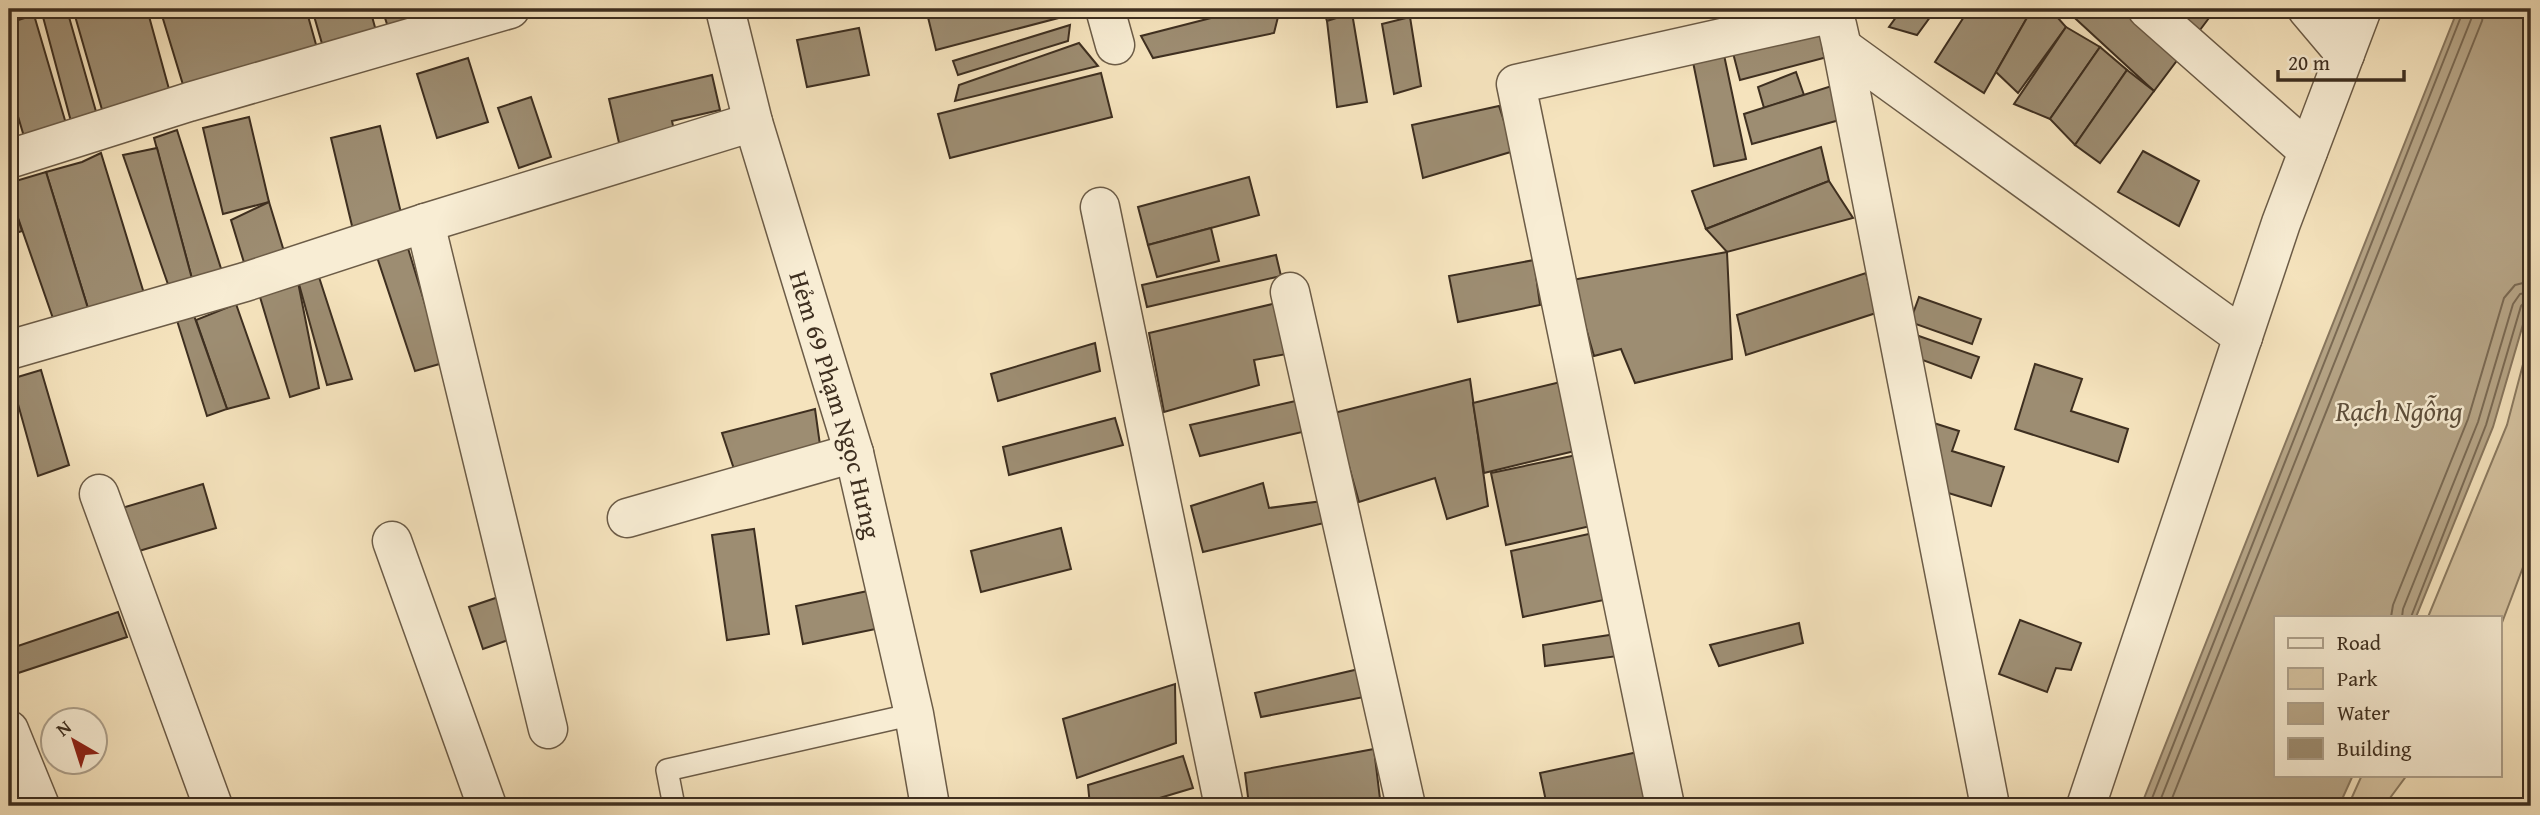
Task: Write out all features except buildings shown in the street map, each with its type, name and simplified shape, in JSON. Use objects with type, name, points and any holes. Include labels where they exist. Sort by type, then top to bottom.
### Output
[{"type":"street","points":[[9,159],[189,102],[510,9]]},
{"type":"street","name":"Hẻm 69 Phạm Ngọc Hưng","points":[[725,9],[753,122],[854,453],[914,714],[930,806]]},
{"type":"street","points":[[1105,9],[1115,45]]},
{"type":"street","points":[[2147,9],[2308,151]]},
{"type":"street","points":[[2307,9],[2345,54]]},
{"type":"street","points":[[2086,806],[2243,337],[2308,151],[2362,9]]},
{"type":"street","points":[[1665,806],[1516,84],[1825,15],[1837,25],[1842,47],[1990,806]]},
{"type":"street","points":[[1842,47],[2243,337]]},
{"type":"street","points":[[9,351],[245,282],[425,223],[753,122]]},
{"type":"street","points":[[1100,207],[1224,806]]},
{"type":"street","points":[[425,223],[548,729]]},
{"type":"street","points":[[1290,292],[1406,806]]},
{"type":"street","points":[[627,518],[854,453]]},
{"type":"street","points":[[99,494],[214,806]]},
{"type":"street","points":[[392,541],[488,806]]},
{"type":"street","points":[[9,730],[40,806]]},
{"type":"lane","points":[[674,806],[667,770],[914,714]]},
{"type":"green space","points":[[2531,334],[2531,546],[2502,623],[2502,616],[2428,616],[2507,425]]},
{"type":"green space","points":[[2362,776],[2406,776],[2384,806],[2348,806]]},
{"type":"water","name":"Rạch Ngỗng","points":[[2458,9],[2531,9],[2531,297],[2493,427],[2416,616],[2274,616],[2274,776],[2353,776],[2339,806],[2141,806]]}]
